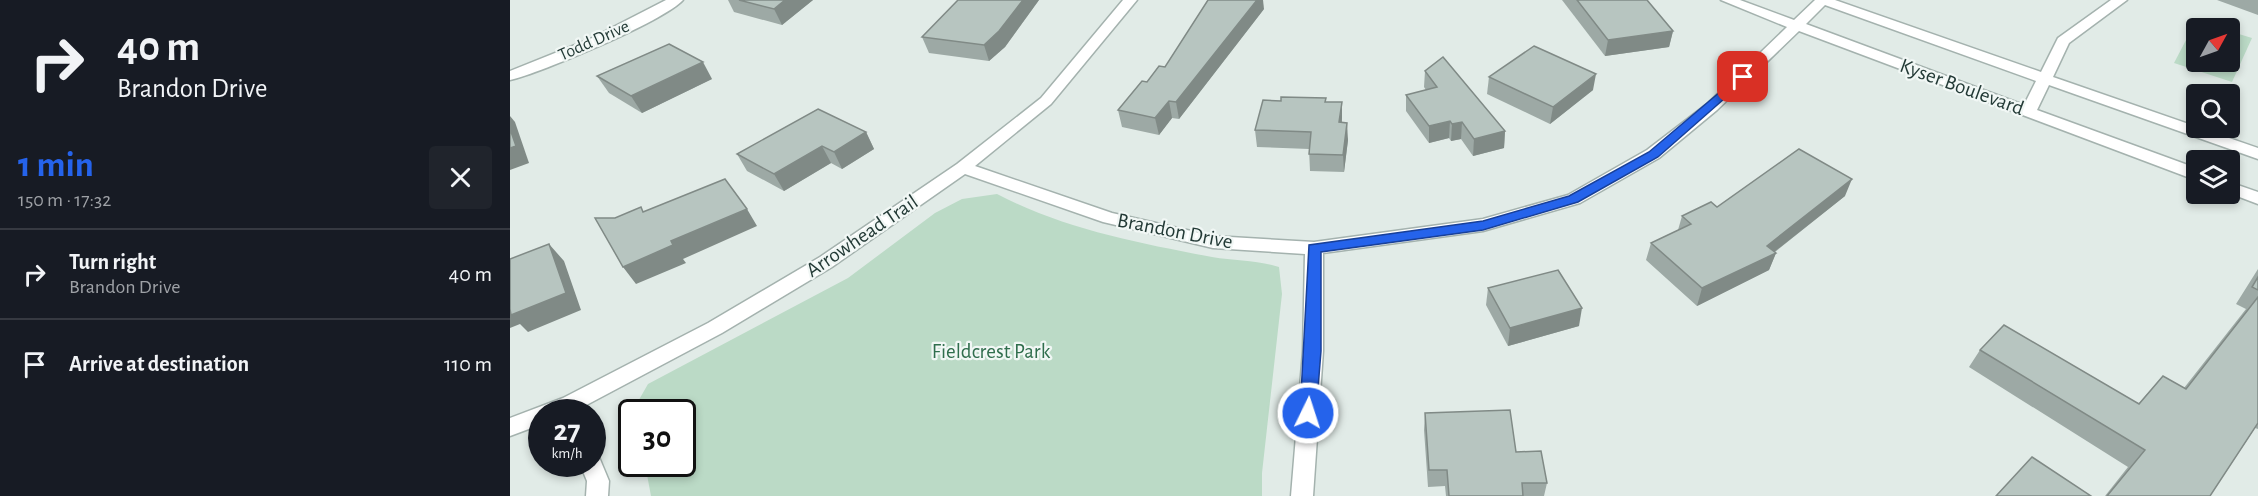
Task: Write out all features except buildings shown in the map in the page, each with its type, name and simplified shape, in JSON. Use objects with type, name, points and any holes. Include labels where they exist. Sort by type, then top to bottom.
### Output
[{"type":"street","name":"Todd Drive","points":[[510,76],[577,50],[647,17],[676,0]]},
{"type":"street","name":"Arrowhead Trail","points":[[588,399],[826,262],[963,168],[1046,100],[1130,0]]},
{"type":"street","name":"Kyser Boulevard","points":[[1728,0],[2186,170]]},
{"type":"street","name":"Brandon Drive","points":[[963,168],[1109,218],[1201,239],[1314,248],[1483,225],[1574,199],[1653,154],[1712,106],[1798,26],[1822,0]]},
{"type":"street","name":"Kyser Boulevard","points":[[1822,0],[2258,154]]},
{"type":"street","points":[[2029,111],[2063,41],[2120,0]]},
{"type":"street","points":[[2240,191],[2258,198]]},
{"type":"street","points":[[1302,496],[1313,351],[1314,248]]},
{"type":"street","points":[[510,428],[528,421]]},
{"type":"street","points":[[596,477],[597,496]]},
{"type":"green space","points":[[2240,34],[2252,38],[2240,64]]},
{"type":"green space","points":[[2186,40],[2186,67],[2174,63]]},
{"type":"green space","points":[[2201,72],[2237,72],[2232,82]]},
{"type":"green space","name":"Fieldcrest Park","points":[[997,194],[1048,217],[1102,233],[1212,257],[1279,267],[1282,294],[1262,473],[1262,496],[651,496],[647,477],[696,477],[696,399],[639,399],[648,384],[848,278],[935,213],[962,199]]},
{"type":"route","points":[[1308,413],[1313,351],[1314,248],[1483,225],[1574,199],[1653,154],[1712,106],[1743,77]]}]
